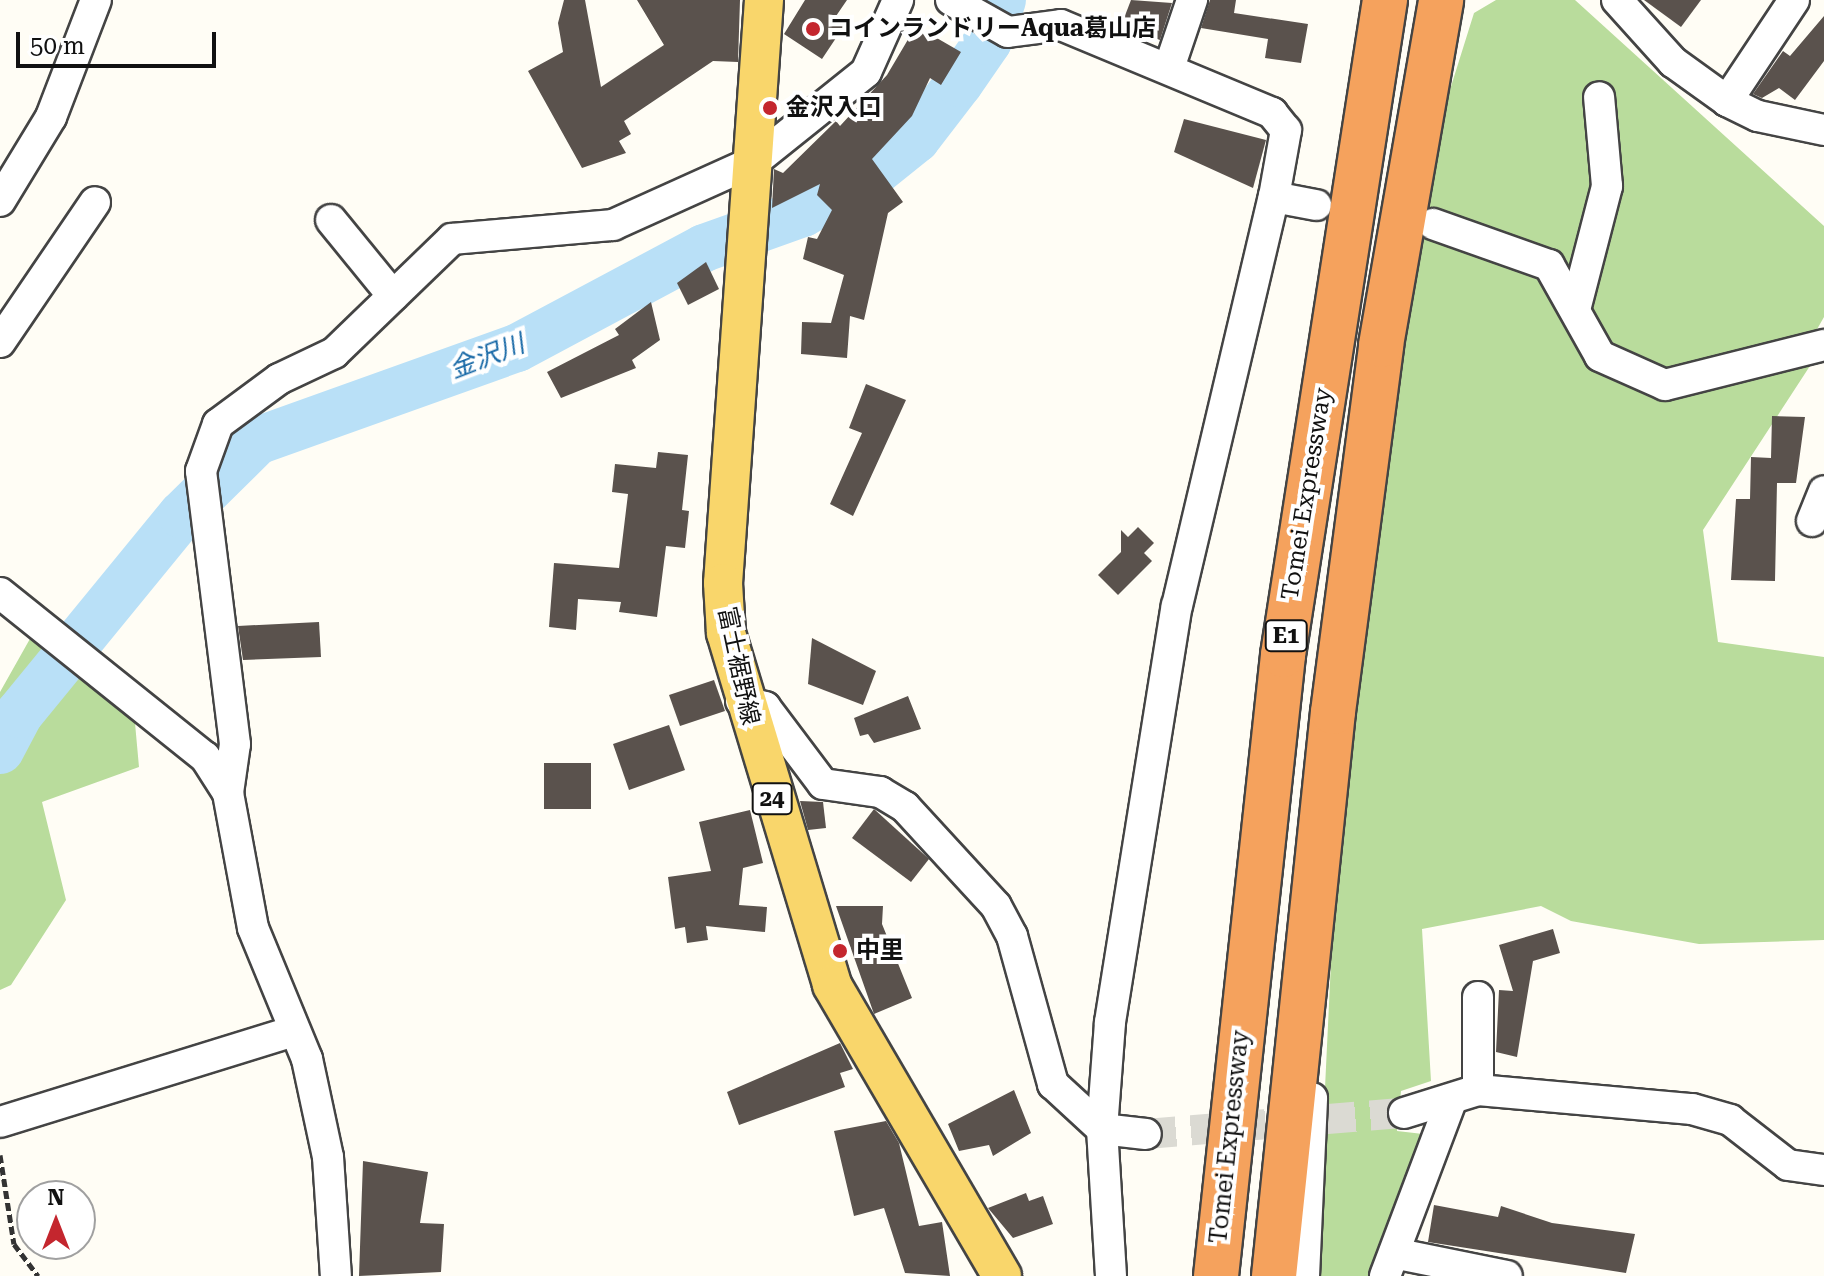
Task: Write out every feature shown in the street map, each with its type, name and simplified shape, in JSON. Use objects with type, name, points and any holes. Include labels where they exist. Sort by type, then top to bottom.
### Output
[{"type":"highway","name":"Tomei Expressway","points":[[1216,1276],[1283,655],[1385,0]]},
{"type":"highway","name":"E1","points":[[1274,1276],[1315,880],[1381,345],[1441,0]]},
{"type":"main road","name":"富士裾野線","points":[[764,0],[723,583],[741,701],[832,985],[1002,1276]]},
{"type":"street","points":[[0,201],[51,117],[96,0]]},
{"type":"street","points":[[336,1276],[328,1157],[294,1031],[253,928],[228,793],[235,744],[204,513],[205,448],[237,405],[334,353],[452,239],[613,225],[755,161],[866,72],[898,0]]},
{"type":"street","points":[[951,0],[1008,32],[1064,12],[1169,68],[1281,119],[1274,197],[1177,606],[1110,1022],[1102,1129],[1111,1276]]},
{"type":"street","points":[[1169,68],[1192,0]]},
{"type":"street","points":[[1617,0],[1673,62],[1727,101],[1758,116],[1824,130]]},
{"type":"street","points":[[1727,101],[1794,0]]},
{"type":"street","points":[[1576,306],[1607,186],[1599,97]]},
{"type":"street","points":[[1274,197],[1316,205]]},
{"type":"street","points":[[0,342],[95,202]]},
{"type":"street","points":[[331,220],[393,296]]},
{"type":"street","points":[[1433,224],[1549,265],[1576,306],[1600,356],[1665,385],[1823,349]]},
{"type":"street","points":[[1812,521],[1824,491]]},
{"type":"street","points":[[0,593],[205,757],[228,793]]},
{"type":"street","points":[[741,701],[765,707],[823,784],[880,792],[905,807],[996,906],[1024,973],[1053,1084],[1102,1129],[1146,1134]]},
{"type":"street","points":[[1304,1276],[1315,880]]},
{"type":"street","points":[[1478,997],[1465,1096],[1392,1265],[1507,1276]]},
{"type":"street","points":[[0,1122],[294,1031]]},
{"type":"street","points":[[1404,1113],[1465,1096],[1692,1109],[1730,1120],[1788,1165],[1824,1170]]},
{"type":"path","points":[[0,1155],[14,1244],[38,1276]]},
{"type":"green space","points":[[1496,0],[1575,0],[1824,226],[1824,317],[1812,338],[1821,349],[1703,530],[1718,642],[1824,657],[1824,940],[1699,944],[1571,921],[1541,906],[1422,929],[1431,1081],[1401,1091],[1397,1131],[1423,1134],[1373,1276],[1316,1276],[1338,816],[1417,195],[1474,13]]},
{"type":"green space","points":[[31,637],[135,723],[139,767],[42,802],[66,900],[11,985],[0,990],[0,692]]},
{"type":"building","points":[[564,0],[585,0],[601,87],[664,45],[637,0],[740,0],[738,62],[713,61],[624,121],[631,134],[619,141],[626,153],[582,168],[528,71],[563,52],[558,23]]},
{"type":"building","name":"コインランドリーAqua葛山店","points":[[805,0],[847,0],[834,19],[844,26],[822,59],[784,34]]},
{"type":"building","points":[[1131,0],[1172,3],[1160,40],[1121,26]]},
{"type":"building","points":[[1210,0],[1236,0],[1234,13],[1308,24],[1301,63],[1265,58],[1268,39],[1201,28]]},
{"type":"building","points":[[1644,0],[1701,0],[1681,27]]},
{"type":"building","points":[[1824,16],[1824,61],[1795,100],[1779,88],[1762,98],[1753,94],[1783,51],[1790,56]]},
{"type":"building","points":[[916,26],[961,52],[941,85],[930,78],[912,116],[872,159],[903,202],[888,213],[864,320],[850,316],[847,358],[801,354],[802,322],[831,323],[844,275],[803,259],[808,237],[817,239],[832,210],[817,195],[820,184],[772,208],[774,169],[783,173],[836,121],[840,126],[887,75]]},
{"type":"building","points":[[1184,119],[1266,140],[1253,188],[1174,152]]},
{"type":"building","points":[[706,262],[719,289],[688,305],[677,283]]},
{"type":"building","points":[[651,302],[660,340],[632,360],[636,368],[561,398],[547,372],[619,335],[615,329]]},
{"type":"building","points":[[866,384],[906,400],[853,516],[830,504],[862,433],[849,428]]},
{"type":"building","points":[[1772,416],[1805,417],[1796,483],[1777,483],[1775,581],[1731,580],[1736,499],[1750,499],[1751,457],[1771,458]]},
{"type":"building","points":[[658,452],[688,455],[682,510],[689,511],[685,548],[666,546],[657,617],[619,612],[621,602],[578,599],[576,630],[549,627],[554,563],[619,568],[628,494],[612,492],[615,464],[656,468]]},
{"type":"building","points":[[1138,527],[1154,543],[1144,553],[1152,561],[1118,595],[1098,575],[1121,552],[1121,530],[1128,537]]},
{"type":"building","points":[[319,622],[321,657],[243,660],[238,626]]},
{"type":"building","points":[[812,638],[876,671],[863,705],[808,684]]},
{"type":"building","points":[[714,680],[725,711],[680,726],[669,695]]},
{"type":"building","points":[[908,696],[921,729],[874,743],[868,734],[860,736],[854,718]]},
{"type":"building","points":[[669,725],[685,770],[629,790],[613,744]]},
{"type":"building","points":[[544,763],[591,763],[591,809],[544,809]]},
{"type":"building","points":[[800,801],[823,802],[826,828],[808,830]]},
{"type":"building","points":[[874,809],[929,859],[911,882],[852,838]]},
{"type":"building","points":[[750,810],[763,863],[743,868],[739,905],[767,907],[765,932],[706,926],[708,940],[687,943],[685,927],[675,929],[668,877],[711,871],[699,822]]},
{"type":"building","points":[[836,906],[883,906],[882,924],[912,998],[874,1014]]},
{"type":"building","points":[[1553,929],[1560,953],[1533,961],[1517,1057],[1496,1052],[1499,990],[1513,991],[1499,945]]},
{"type":"building","points":[[840,1043],[853,1069],[840,1073],[845,1087],[739,1125],[727,1092]]},
{"type":"building","points":[[1014,1090],[1031,1133],[993,1156],[989,1145],[959,1151],[948,1124]]},
{"type":"building","points":[[886,1121],[899,1143],[919,1226],[942,1222],[950,1276],[905,1273],[884,1208],[854,1216],[834,1131]]},
{"type":"building","points":[[363,1161],[428,1172],[420,1223],[444,1224],[441,1272],[359,1276]]},
{"type":"building","points":[[1026,1193],[1029,1201],[1043,1196],[1053,1224],[1013,1238],[988,1208]]},
{"type":"building","points":[[1434,1205],[1498,1217],[1501,1206],[1552,1223],[1635,1234],[1626,1273],[1428,1242]]},
{"type":"waterway","name":"金沢川","points":[[0,750],[19,714],[182,515],[257,441],[517,348],[704,248],[803,213],[876,171],[916,139],[959,83],[988,41],[1002,0]]},
{"type":"tunnel","points":[[1146,1134],[1404,1113]]},
{"type":"place","name":"コインランドリーAqua葛山店","points":[[813,29]]},
{"type":"place","name":"金沢入口","points":[[770,108]]},
{"type":"place","name":"中里","points":[[840,951]]}]
